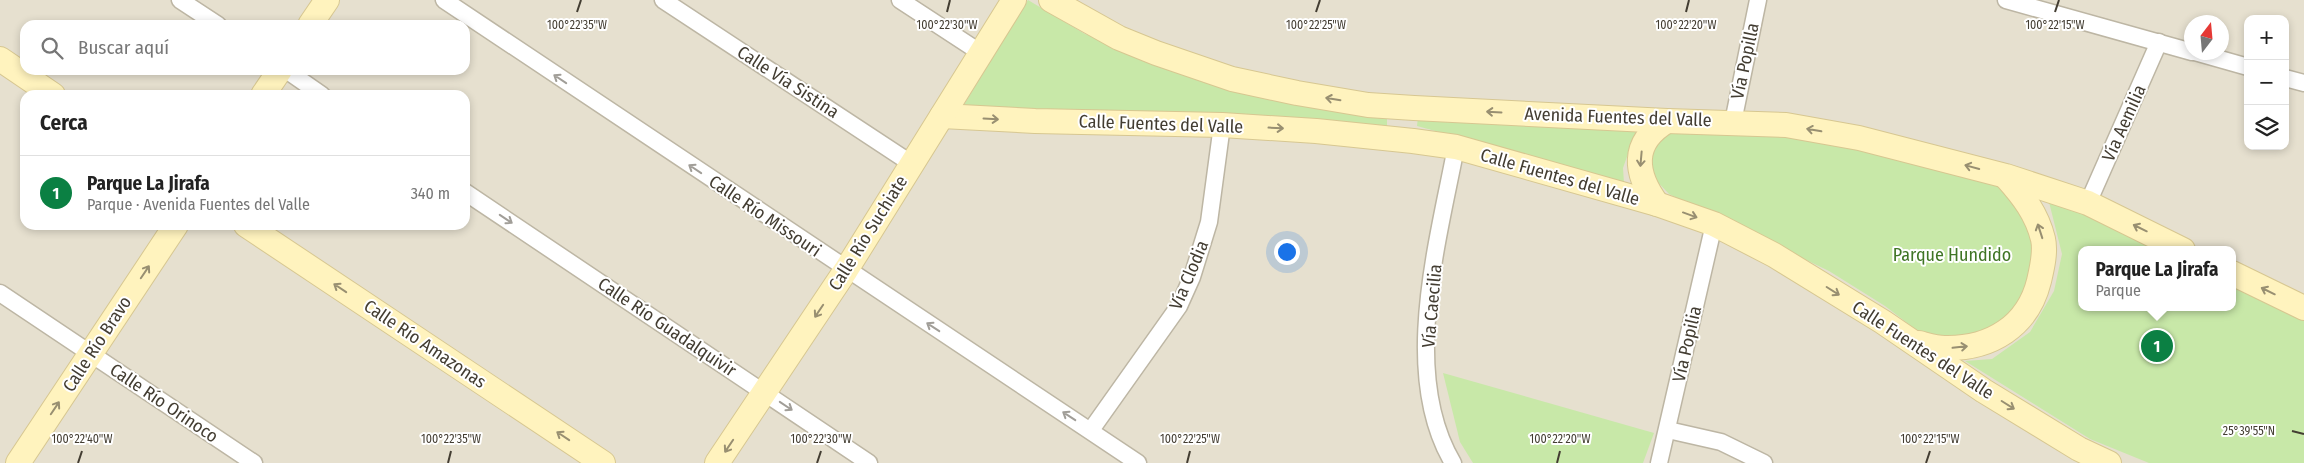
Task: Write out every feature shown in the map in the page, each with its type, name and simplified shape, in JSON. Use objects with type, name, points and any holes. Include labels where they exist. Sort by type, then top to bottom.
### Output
[{"type":"street","points":[[180,0],[210,20]]},
{"type":"street","points":[[313,20],[327,0]]},
{"type":"street","name":"Calle Río Missouri","points":[[444,0],[846,270],[1091,430],[1138,463]]},
{"type":"street","name":"Calle Vía Sistina","points":[[663,0],[912,164]]},
{"type":"street","points":[[900,0],[981,52]]},
{"type":"street","name":"Calle Río Suchiate","points":[[718,463],[846,270],[1014,0]]},
{"type":"street","name":"Avenida Fuentes del Valle","points":[[1051,0],[1119,38],[1232,79],[1297,93],[1368,105],[1667,121],[1786,125],[1859,138],[2006,176],[2088,203],[2175,246]]},
{"type":"street","name":"Vía Popilla","points":[[1733,122],[1758,0]]},
{"type":"street","points":[[2006,0],[2184,49]]},
{"type":"street","name":"Vía Aemilia","points":[[2088,203],[2159,42]]},
{"type":"street","points":[[0,59],[20,73]]},
{"type":"street","points":[[2220,60],[2244,67]]},
{"type":"street","points":[[24,75],[46,90]]},
{"type":"street","points":[[267,90],[277,75]]},
{"type":"street","points":[[293,75],[315,90]]},
{"type":"street","points":[[2289,79],[2304,83]]},
{"type":"street","points":[[1413,140],[1406,130],[1406,122],[1408,114],[1414,108]]},
{"type":"street","name":"Calle Fuentes del Valle","points":[[942,116],[1034,121],[1222,125],[1413,140],[1456,147],[1657,204],[1714,224],[1774,255],[1912,342],[1984,391],[2079,449],[2109,463]]},
{"type":"street","points":[[1657,204],[1646,188],[1639,165],[1647,138],[1655,128],[1667,121]]},
{"type":"street","name":"Vía Clodia","points":[[1091,430],[1179,306],[1192,277],[1209,222],[1222,125]]},
{"type":"street","name":"Vía Caecilia","points":[[1454,463],[1437,427],[1430,395],[1427,351],[1429,306],[1435,260],[1456,147]]},
{"type":"street","points":[[1912,342],[1944,348],[1970,346],[1998,338],[2018,323],[2030,306],[2038,288],[2044,241],[2036,219],[2026,200],[2006,176]]},
{"type":"street","name":"Calle Río Guadalquivir","points":[[470,195],[869,463]]},
{"type":"street","name":"Vía Popilia","points":[[1659,463],[1714,224]]},
{"type":"street","name":"Calle Río Bravo","points":[[18,463],[173,230]]},
{"type":"street","name":"Calle Río Amazonas","points":[[254,230],[603,463]]},
{"type":"street","points":[[2236,276],[2304,308]]},
{"type":"street","name":"Calle Río Orinoco","points":[[0,293],[254,463]]},
{"type":"street","points":[[1668,430],[1721,442],[1764,463]]},
{"type":"shaded area","points":[[0,0],[2304,0],[2304,463],[0,463]]},
{"type":"green space","points":[[1028,0],[1085,34],[1220,83],[1387,116],[1387,128],[962,108]]},
{"type":"green space","points":[[1418,117],[1637,128],[1623,168],[1624,183],[1417,126]]},
{"type":"green space","name":"Parque Hundido","points":[[1675,128],[1785,129],[1997,185],[2022,206],[2038,257],[2024,303],[1995,328],[1956,338],[1919,332],[1885,306],[1829,271],[1669,194],[1648,172],[1653,139]]},
{"type":"green space","points":[[2049,202],[2104,221],[2153,246],[2078,246],[2078,311],[2236,311],[2236,287],[2304,321],[2304,463],[2149,463],[2090,439],[1965,361],[1992,359],[2030,332],[2054,291],[2062,254]]},
{"type":"green space","points":[[1443,373],[1654,433],[1643,463],[1473,463],[1460,442]]},
{"type":"place","name":"Parque La Jirafa","points":[[2157,346]]}]
